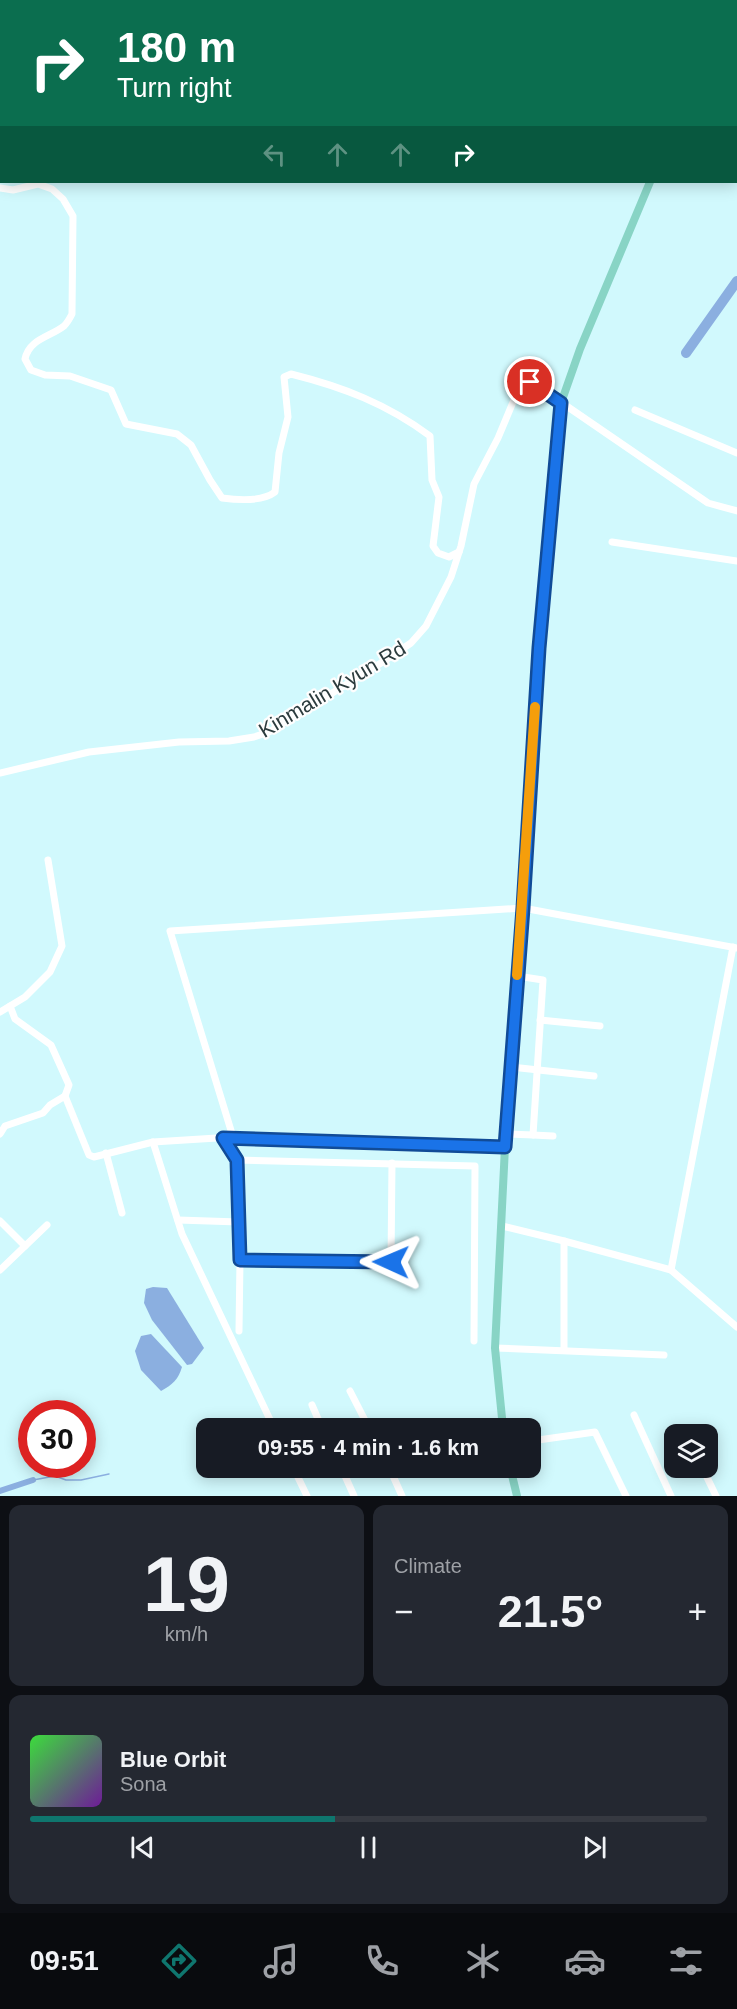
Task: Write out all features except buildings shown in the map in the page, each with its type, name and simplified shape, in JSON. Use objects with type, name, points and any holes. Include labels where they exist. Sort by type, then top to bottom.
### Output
[{"type":"main road","points":[[502,1418],[495,1348],[505,1147],[539,648],[561,403],[580,348],[650,183]]},
{"type":"main road","points":[[513,1478],[517,1496]]},
{"type":"street","points":[[0,188],[13,190],[38,184],[53,185],[73,216],[72,314],[65,325],[39,339],[26,351],[25,358],[32,370],[45,375],[70,376],[111,390],[126,424],[177,434],[191,445],[222,498],[240,500],[271,495],[275,492],[279,453],[288,417],[284,377],[291,374],[361,395],[390,409],[430,436],[432,480],[439,496],[433,546],[438,553],[449,557],[459,552]]},
{"type":"street","name":"Kinmalin Kyun Rd","points":[[0,773],[89,752],[179,742],[229,741],[254,737],[269,732],[381,663],[411,643],[426,626],[451,578],[474,484],[498,438],[516,395],[526,383],[530,382],[561,403]]},
{"type":"street","points":[[561,403],[708,503],[737,511]]},
{"type":"street","points":[[635,410],[737,453]]},
{"type":"street","points":[[612,542],[737,561]]},
{"type":"street","points":[[0,1012],[25,997],[50,972],[62,946],[48,860]]},
{"type":"street","points":[[233,1137],[170,931],[523,908],[735,947],[671,1270]]},
{"type":"street","points":[[517,976],[543,980],[532,1135]]},
{"type":"street","points":[[10,1006],[15,1019],[51,1045],[69,1084],[65,1096],[89,1155],[94,1156],[153,1142],[233,1137],[505,1147]]},
{"type":"street","points":[[540,1020],[600,1026]]},
{"type":"street","points":[[511,1067],[594,1076]]},
{"type":"street","points":[[0,1134],[5,1126],[43,1113],[50,1105],[65,1096]]},
{"type":"street","points":[[506,1134],[553,1136]]},
{"type":"street","points":[[223,1138],[237,1160],[240,1260],[239,1331]]},
{"type":"street","points":[[153,1142],[182,1234],[269,1418]]},
{"type":"street","points":[[106,1153],[122,1213]]},
{"type":"street","points":[[237,1160],[475,1166],[474,1341]]},
{"type":"street","points":[[240,1260],[391,1262],[392,1163]]},
{"type":"street","points":[[178,1220],[239,1222]]},
{"type":"street","points":[[0,1221],[24,1246]]},
{"type":"street","points":[[0,1270],[46,1225]]},
{"type":"street","points":[[502,1226],[671,1270],[737,1327]]},
{"type":"street","points":[[564,1241],[564,1349]]},
{"type":"street","points":[[495,1348],[564,1349],[664,1355]]},
{"type":"street","points":[[350,1391],[364,1418]]},
{"type":"street","points":[[312,1405],[318,1418]]},
{"type":"street","points":[[634,1415],[671,1496]]},
{"type":"street","points":[[541,1440],[595,1432],[626,1496]]},
{"type":"street","points":[[298,1478],[307,1496]]},
{"type":"street","points":[[346,1478],[354,1496]]},
{"type":"street","points":[[394,1478],[402,1496]]},
{"type":"street","points":[[707,1478],[716,1496]]},
{"type":"water","points":[[167,1288],[204,1348],[192,1364],[187,1365],[152,1320],[144,1303],[146,1289]]},
{"type":"water","points":[[151,1334],[182,1367],[174,1381],[161,1391],[141,1370],[135,1351],[141,1336]]},
{"type":"waterway","points":[[686,353],[737,281]]},
{"type":"waterway","points":[[33,1480],[55,1476],[66,1480],[81,1480],[109,1474]]},
{"type":"waterway","points":[[0,1491],[33,1480]]},
{"type":"slow traffic","points":[[517,975],[535,707]]},
{"type":"route","points":[[391,1262],[240,1260],[237,1160],[223,1138],[505,1147],[539,648],[561,403],[530,382]]}]
